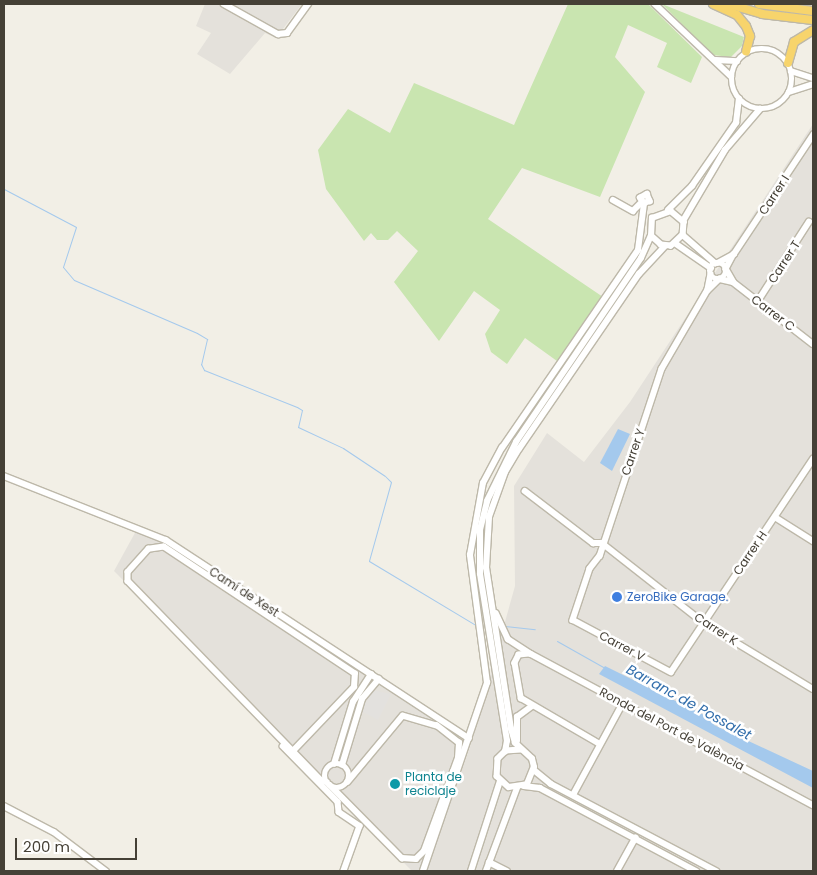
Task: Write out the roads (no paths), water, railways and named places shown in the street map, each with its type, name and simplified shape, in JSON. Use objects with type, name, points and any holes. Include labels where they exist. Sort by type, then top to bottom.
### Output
[{"type":"highway","points":[[713,4],[736,15],[746,26],[750,36],[746,52]]},
{"type":"highway","points":[[728,4],[762,14],[813,20]]},
{"type":"highway","points":[[759,4],[813,11]]},
{"type":"highway","points":[[788,63],[794,42],[813,30]]},
{"type":"street","points":[[224,4],[278,34],[286,33],[308,4]]},
{"type":"street","points":[[470,871],[500,781],[496,766],[508,741],[480,574],[480,530],[487,500],[511,449],[641,258],[651,236],[649,224],[656,213],[668,210],[692,186],[736,123],[739,99],[731,76],[655,4]]},
{"type":"street","points":[[731,76],[737,61],[746,52],[769,49],[788,63],[791,71],[789,92]]},
{"type":"street","points":[[715,60],[737,61]]},
{"type":"street","points":[[791,71],[813,78]]},
{"type":"street","points":[[739,99],[760,109],[771,108],[789,92],[813,84]]},
{"type":"street","points":[[524,786],[534,770],[532,759],[519,748],[486,568],[486,539],[497,492],[519,449],[639,274],[665,246],[675,243],[683,235],[683,221],[724,150],[760,109]]},
{"type":"street","name":"Carrer I","points":[[719,279],[813,135]]},
{"type":"street","points":[[613,200],[632,211],[644,203]]},
{"type":"street","points":[[644,203],[656,213]]},
{"type":"street","points":[[423,871],[487,683],[470,555],[483,483],[502,448],[638,250],[644,203]]},
{"type":"street","points":[[668,210],[683,221]]},
{"type":"street","name":"Carrer T","points":[[758,302],[809,222]]},
{"type":"street","points":[[683,235],[726,269]]},
{"type":"street","points":[[651,236],[665,246]]},
{"type":"street","points":[[675,243],[719,279]]},
{"type":"street","name":"Carrer I","points":[[711,271],[716,263],[734,254]]},
{"type":"street","name":"Carrer C","points":[[726,269],[733,282],[813,344]]},
{"type":"street","name":"Carrer Y","points":[[708,290],[711,271]]},
{"type":"street","name":"Carrer C","points":[[719,279],[733,282]]},
{"type":"street","name":"Carrer Y","points":[[573,620],[602,543],[662,369],[708,290],[719,279]]},
{"type":"street","name":"Carrer H","points":[[671,672],[813,459]]},
{"type":"street","name":"Camí de Xest","points":[[4,476],[166,540],[469,738]]},
{"type":"street","name":"Carrer K","points":[[526,491],[593,543],[602,543],[704,623],[813,689]]},
{"type":"street","name":"Ronda del Port de València","points":[[497,492],[488,543],[492,594],[502,630],[531,654],[813,805]]},
{"type":"street","points":[[775,517],[813,541]]},
{"type":"street","points":[[294,750],[354,687],[354,674],[164,547],[149,549],[128,572],[128,581],[311,768],[402,858],[416,859],[424,851],[458,758],[458,744],[437,726],[403,716],[342,787]]},
{"type":"street","name":"Carrer V","points":[[573,620],[671,672]]},
{"type":"street","points":[[531,654],[519,655],[514,668],[521,698],[531,707],[600,744]]},
{"type":"street","points":[[326,771],[334,764],[353,702],[371,674]]},
{"type":"street","points":[[348,782],[344,766],[362,698],[379,679]]},
{"type":"street","points":[[573,796],[622,703]]},
{"type":"street","points":[[519,748],[517,717],[531,707]]},
{"type":"street","points":[[283,746],[338,802],[339,812],[360,826],[344,871]]},
{"type":"street","points":[[504,752],[519,748]]},
{"type":"street","points":[[334,764],[357,769]]},
{"type":"street","points":[[311,768],[326,771]]},
{"type":"street","points":[[534,770],[573,796],[716,871]]},
{"type":"street","points":[[326,771],[328,784]]},
{"type":"street","points":[[500,781],[517,788],[524,786],[540,788],[696,871]]},
{"type":"street","points":[[328,784],[342,787]]},
{"type":"street","points":[[342,787],[345,802]]},
{"type":"street","points":[[486,871],[517,788]]},
{"type":"street","points":[[4,806],[54,832],[106,871]]},
{"type":"street","points":[[617,871],[635,838]]},
{"type":"street","points":[[489,862],[507,871]]},
{"type":"water","points":[[618,429],[630,434],[612,471],[600,463]]},
{"type":"water","points":[[605,666],[716,721],[714,725],[813,771],[813,788],[599,674]]},
{"type":"waterway","points":[[4,189],[76,227],[63,267],[74,280],[207,339],[201,364],[204,370],[297,407],[302,410],[298,427],[343,448],[385,476],[391,482],[369,561],[477,626]]},
{"type":"waterway","points":[[504,626],[535,629]]},
{"type":"waterway","name":"Barranc de Possalet","points":[[557,641],[605,668]]},
{"type":"place","name":"ZeroBike Garage.","points":[[617,597]]},
{"type":"place","name":"Planta de reciclaje","points":[[395,784]]}]
